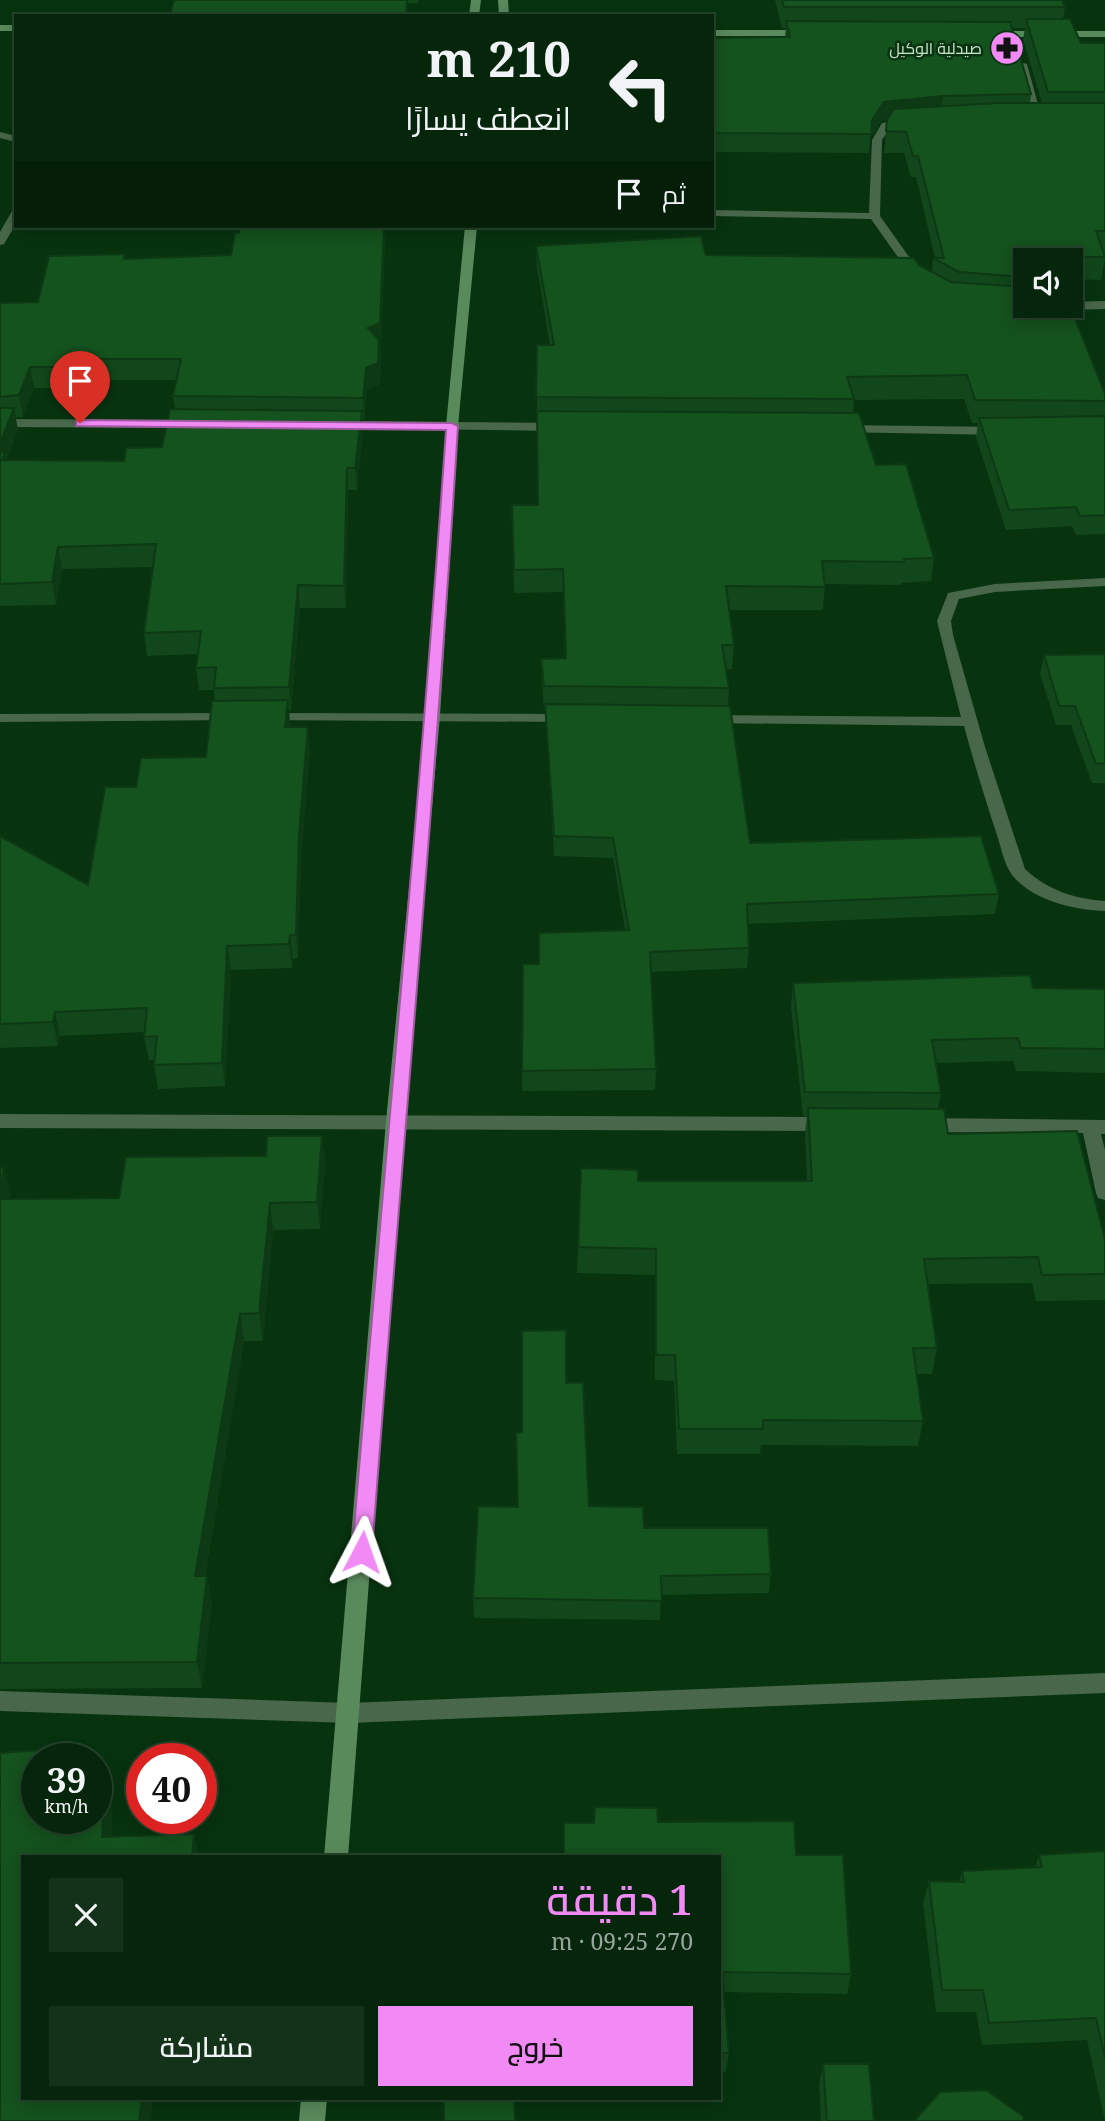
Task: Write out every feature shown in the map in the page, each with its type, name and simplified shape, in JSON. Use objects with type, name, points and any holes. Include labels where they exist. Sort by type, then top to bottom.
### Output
[{"type":"street","points":[[714,33],[822,33]]},
{"type":"street","points":[[986,33],[1015,37],[1105,34]]},
{"type":"street","points":[[1019,53],[1038,117]]},
{"type":"street","points":[[1024,118],[1051,118]]},
{"type":"street","points":[[928,121],[887,125],[877,140],[874,216],[922,283],[932,289]]},
{"type":"street","points":[[714,213],[874,216]]},
{"type":"street","points":[[0,242],[14,217]]},
{"type":"street","points":[[336,1855],[396,1121],[433,716],[452,426],[471,228]]},
{"type":"street","points":[[1083,306],[1105,305]]},
{"type":"street","points":[[0,423],[205,424]]},
{"type":"street","points":[[329,425],[577,427]]},
{"type":"street","points":[[827,429],[1022,431]]},
{"type":"street","points":[[1105,582],[995,588],[953,596],[943,622],[969,722],[1017,870],[1046,892],[1090,906],[1105,906]]},
{"type":"street","points":[[0,718],[584,718]]},
{"type":"street","points":[[694,719],[969,722]]},
{"type":"street","points":[[0,1121],[841,1125]]},
{"type":"street","points":[[910,1125],[1098,1127],[1105,1193]]},
{"type":"street","points":[[0,1701],[349,1713],[1105,1683]]},
{"type":"street","points":[[312,2121],[314,2100]]},
{"type":"building","points":[[174,0],[407,0],[406,14],[170,14]]},
{"type":"building","points":[[782,0],[1062,0],[1065,7],[784,7]]},
{"type":"building","points":[[1026,19],[1070,19],[1081,43],[1105,43],[1105,92],[1048,92]]},
{"type":"building","points":[[786,21],[1010,22],[1031,94],[943,96],[884,102],[872,120],[871,134],[714,133],[714,38],[790,37]]},
{"type":"building","points":[[998,103],[1105,103],[1105,231],[1096,231],[1105,257],[1083,257],[1083,248],[1013,248],[1013,276],[959,272],[933,258],[944,258],[918,156],[913,156],[906,132],[886,131],[887,120],[894,109]]},
{"type":"building","points":[[240,228],[384,228],[380,323],[368,328],[379,340],[378,363],[366,368],[363,398],[173,396],[181,359],[83,359],[80,367],[30,367],[19,395],[0,397],[0,303],[38,302],[49,256],[125,254],[124,259],[231,255],[235,233],[239,233]]},
{"type":"building","points":[[701,236],[706,255],[914,258],[919,265],[951,282],[1013,286],[1013,318],[1075,318],[1105,394],[1105,401],[975,400],[967,375],[847,377],[854,399],[536,397],[537,345],[554,345],[536,246]]},
{"type":"building","points":[[0,408],[14,408],[0,443]]},
{"type":"building","points":[[170,409],[362,411],[355,468],[347,468],[344,586],[298,585],[289,687],[214,688],[216,667],[196,668],[201,631],[144,633],[156,544],[58,547],[52,582],[0,584],[0,452],[5,452],[2,460],[124,461],[126,448],[162,447]]},
{"type":"building","points":[[537,411],[859,413],[876,465],[906,464],[934,558],[904,559],[904,562],[822,561],[825,587],[726,586],[734,645],[722,645],[729,688],[544,686],[541,659],[566,658],[563,569],[514,570],[512,505],[538,505]]},
{"type":"building","points":[[1105,416],[1105,515],[1080,516],[1076,507],[1009,510],[979,418]]},
{"type":"building","points":[[1105,654],[1105,763],[1096,764],[1075,706],[1059,706],[1044,655]]},
{"type":"building","points":[[288,700],[285,727],[308,727],[299,834],[296,935],[290,935],[289,944],[227,946],[222,1063],[154,1065],[157,1036],[144,1037],[147,1008],[55,1012],[53,1022],[0,1024],[0,836],[88,885],[105,787],[136,787],[141,758],[206,757],[212,701]]},
{"type":"building","points":[[545,704],[730,706],[750,843],[981,836],[999,894],[747,904],[749,948],[650,952],[656,1069],[522,1071],[523,964],[539,964],[539,933],[629,930],[613,838],[554,836]]},
{"type":"building","points":[[1030,975],[1033,988],[1105,989],[1105,1049],[1021,1048],[1018,1038],[932,1040],[941,1093],[805,1092],[793,983]]},
{"type":"building","points":[[808,1108],[944,1109],[948,1134],[1077,1131],[1105,1239],[1105,1274],[1042,1275],[1038,1257],[924,1259],[937,1348],[913,1348],[923,1421],[763,1420],[763,1429],[679,1429],[675,1355],[656,1355],[656,1249],[578,1247],[581,1168],[638,1170],[638,1181],[812,1181]]},
{"type":"building","points":[[267,1136],[322,1136],[317,1202],[270,1203],[259,1313],[240,1314],[195,1576],[207,1576],[197,1662],[0,1663],[0,1199],[119,1198],[126,1157],[266,1156]]},
{"type":"building","points":[[0,1168],[4,1168],[0,1185]]},
{"type":"building","points":[[566,1330],[566,1383],[583,1382],[589,1506],[643,1507],[644,1528],[768,1528],[771,1574],[661,1576],[662,1601],[473,1598],[478,1506],[518,1507],[516,1433],[522,1432],[522,1331]]},
{"type":"building","points":[[21,1751],[21,1834],[102,1834],[102,1837],[194,1834],[192,1855],[21,1855],[21,2100],[142,2100],[139,2121],[0,2121],[0,1753]]},
{"type":"building","points":[[595,1807],[657,1808],[658,1822],[794,1821],[796,1855],[843,1855],[851,1974],[722,1972],[729,2053],[721,2053],[721,1855],[564,1855],[564,1823],[594,1823]]},
{"type":"building","points":[[1105,1851],[1105,2058],[1096,2018],[989,2023],[983,1990],[942,1990],[929,1881],[964,1882],[962,1871],[1042,1867],[1039,1855]]},
{"type":"building","points":[[823,2064],[869,2064],[874,2121],[827,2121]]},
{"type":"building","points":[[986,2090],[1023,2116],[1024,2121],[914,2121],[940,2092]]},
{"type":"building","points":[[444,2100],[514,2100],[515,2121],[444,2121]]},
{"type":"place","name":"صيدلية الوكيل","points":[[1007,48]]},
{"type":"route","points":[[80,423],[452,426],[433,716],[396,1121],[362,1552]]}]
